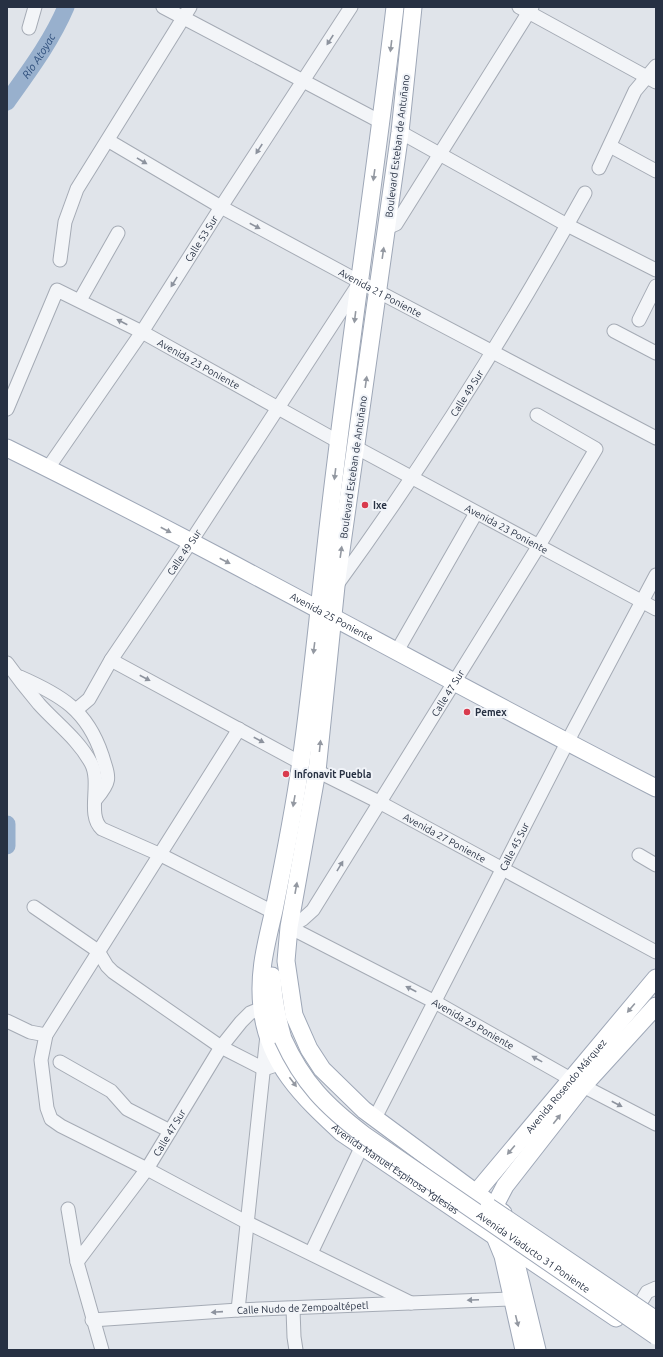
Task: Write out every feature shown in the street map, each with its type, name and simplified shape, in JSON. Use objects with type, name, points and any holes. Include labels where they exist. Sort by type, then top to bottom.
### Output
[{"type":"main road","name":"Boulevard Esteban de Antuñano","points":[[289,927],[317,770],[339,442],[382,122],[395,7]]},
{"type":"main road","name":"Boulevard Esteban de Antuñano","points":[[274,912],[327,607],[336,586],[400,132],[413,7]]},
{"type":"main road","name":"Avenida 25 Poniente","points":[[7,437],[52,464],[327,607],[456,678],[570,738],[656,788]]},
{"type":"main road","name":"Avenida 25 Poniente","points":[[7,448],[52,464]]},
{"type":"main road","name":"Avenida 25 Poniente","points":[[570,738],[656,776]]},
{"type":"main road","name":"Avenida Manuel Espinosa Yglesias","points":[[274,912],[266,938],[261,973],[262,1008],[281,1036],[271,1066],[342,1133],[362,1148],[509,1238],[641,1302],[656,1312]]},
{"type":"main road","name":"Avenida Viaducto 31 Poniente","points":[[274,912],[273,994],[281,1036],[292,1059],[319,1097],[333,1111],[364,1135],[656,1336]]},
{"type":"main road","points":[[289,927],[286,961],[294,1015],[309,1049],[322,1069],[375,1118],[494,1207],[509,1238],[537,1350]]},
{"type":"main road","name":"Avenida Viaducto 31 Poniente","points":[[286,961],[282,989],[284,1004],[281,1036],[328,1092],[369,1125],[656,1320]]},
{"type":"main road","name":"Avenida Rosendo Márquez","points":[[494,1207],[505,1186],[577,1082],[656,978]]},
{"type":"main road","name":"Avenida Rosendo Márquez","points":[[475,1194],[577,1082],[656,1006]]},
{"type":"main road","points":[[505,1186],[505,1207],[509,1215],[512,1299],[524,1350]]},
{"type":"main road","points":[[475,1194],[509,1238]]},
{"type":"main road","name":"Avenida Manuel Espinosa Yglesias","points":[[509,1238],[549,1274],[656,1344]]},
{"type":"main road","points":[[521,1284],[528,1275],[549,1274]]},
{"type":"street","points":[[29,28],[35,7]]},
{"type":"street","points":[[163,7],[382,122]]},
{"type":"street","points":[[60,260],[65,222],[77,189],[109,141],[190,7]]},
{"type":"street","name":"Calle 53 Sur","points":[[52,464],[142,332],[351,7]]},
{"type":"street","points":[[387,228],[396,224],[526,9],[652,79]]},
{"type":"street","points":[[599,168],[636,91],[652,79],[656,66]]},
{"type":"street","points":[[400,132],[567,225],[656,270]]},
{"type":"street","name":"Avenida 21 Poniente","points":[[109,141],[221,207],[378,292],[492,350],[656,438]]},
{"type":"street","points":[[610,146],[656,171]]},
{"type":"street","name":"Calle 49 Sur","points":[[336,586],[384,520],[412,478],[492,350],[585,193]]},
{"type":"street","points":[[80,300],[118,233]]},
{"type":"street","name":"Calle 49 Sur","points":[[76,710],[90,699],[111,660],[278,409],[360,282]]},
{"type":"street","points":[[639,320],[656,286]]},
{"type":"street","name":"Avenida 23 Poniente","points":[[7,409],[57,290],[80,300],[142,332],[339,442]]},
{"type":"street","points":[[614,331],[656,353]]},
{"type":"street","name":"Calle 47 Sur","points":[[289,927],[313,910],[538,547],[596,449],[537,415]]},
{"type":"street","name":"Avenida 23 Poniente","points":[[356,448],[656,609]]},
{"type":"street","points":[[399,646],[476,513]]},
{"type":"street","name":"Calle 45 Sur","points":[[375,1118],[570,738],[656,575]]},
{"type":"street","points":[[111,660],[301,763]]},
{"type":"street","points":[[7,663],[39,704],[73,736],[91,764],[96,775],[94,818],[96,824],[102,829],[161,855],[274,912]]},
{"type":"street","points":[[16,675],[47,690],[76,710],[95,735],[108,775],[107,786],[96,799]]},
{"type":"street","points":[[239,729],[161,855],[98,951],[46,1035],[41,1060],[47,1108],[51,1119],[61,1126],[147,1169],[248,1223],[411,1303]]},
{"type":"street","name":"Avenida 27 Poniente","points":[[317,770],[656,952]]},
{"type":"street","points":[[639,856],[656,864]]},
{"type":"street","points":[[34,906],[98,951],[107,966],[114,972],[222,1047],[271,1066],[248,1223],[238,1310]]},
{"type":"street","name":"Avenida 29 Poniente","points":[[289,927],[435,1002],[577,1082],[656,1124]]},
{"type":"street","name":"Calle 47 Sur","points":[[77,1262],[147,1169],[222,1047],[241,1022],[250,1013],[262,1008]]},
{"type":"street","points":[[7,1021],[30,1032],[46,1035]]},
{"type":"street","points":[[60,1062],[111,1091],[127,1109],[170,1131]]},
{"type":"street","points":[[311,1253],[362,1148]]},
{"type":"street","points":[[68,1209],[77,1262],[92,1320],[102,1350]]},
{"type":"street","points":[[641,1302],[647,1292],[656,1288]]},
{"type":"street","name":"Calle Nudo de Zempoaltépetl","points":[[92,1320],[238,1310],[293,1309],[512,1299]]},
{"type":"street","points":[[293,1309],[296,1350]]},
{"type":"waterway","name":"Río Atoyac","points":[[7,102],[47,44],[66,7]]},
{"type":"waterway","name":"Río Atoyac","points":[[7,824],[7,846]]},
{"type":"place","name":"Ixe","points":[[365,505]]},
{"type":"place","name":"Pemex","points":[[467,712]]},
{"type":"place","name":"Infonavit Puebla","points":[[286,774]]}]
